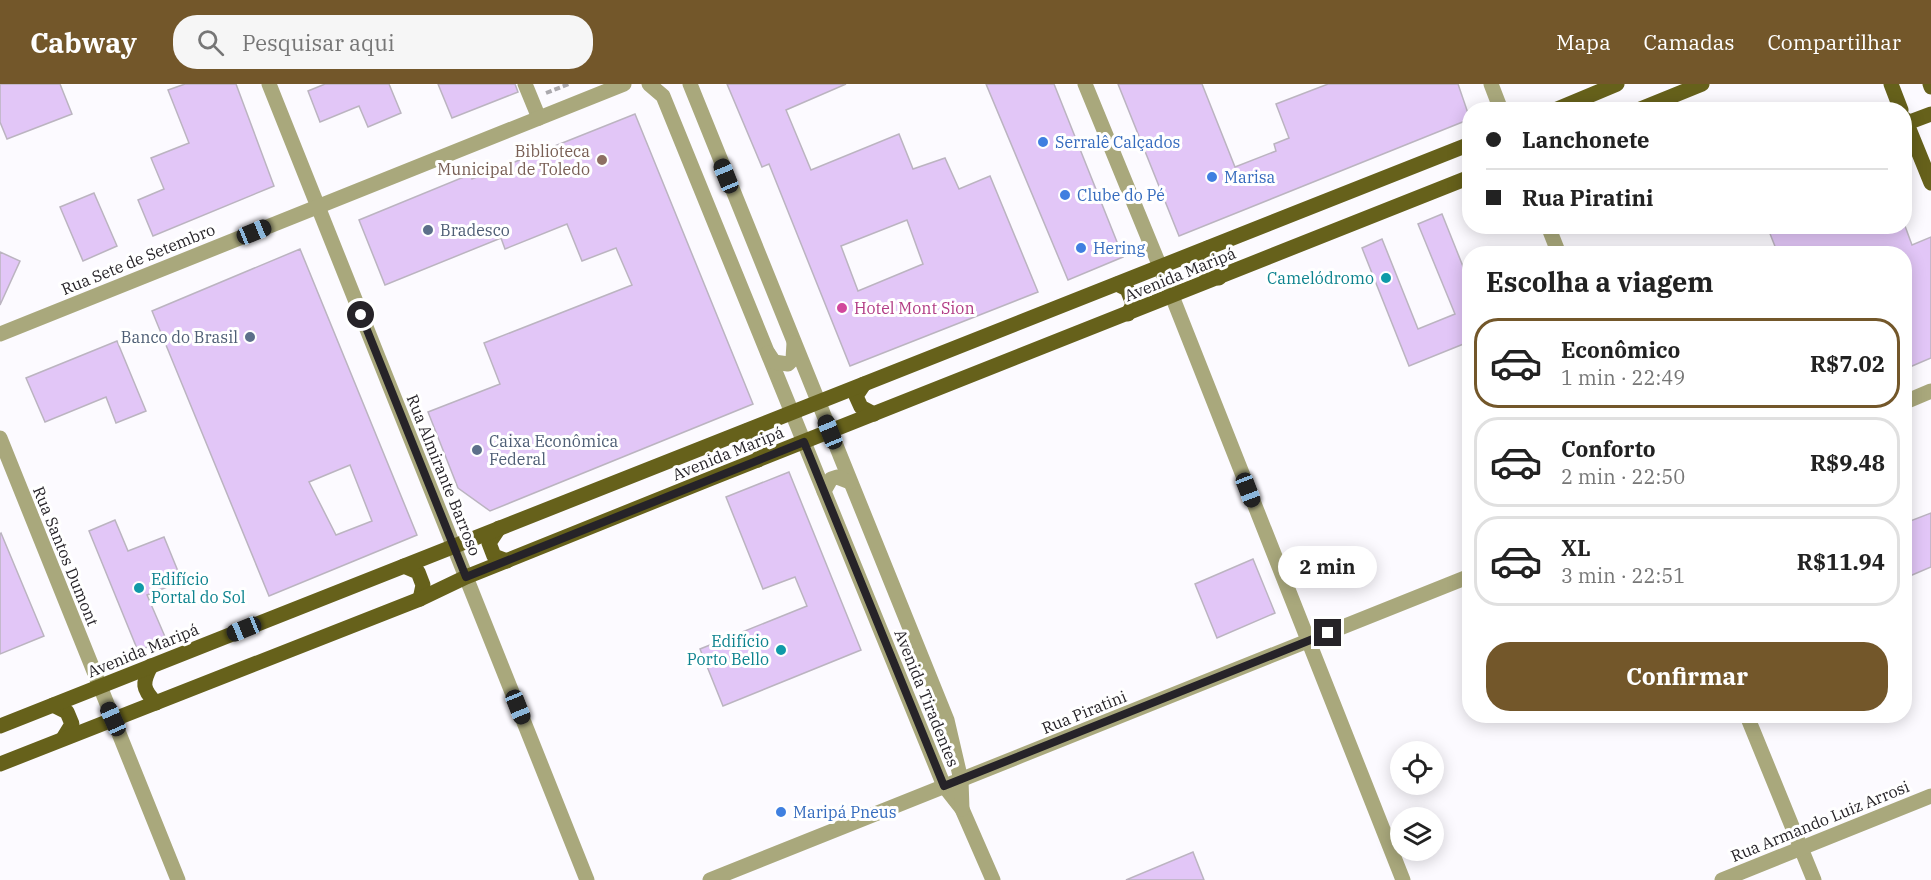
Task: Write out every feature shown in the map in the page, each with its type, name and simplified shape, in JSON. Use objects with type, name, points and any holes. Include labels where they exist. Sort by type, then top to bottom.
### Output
[{"type":"main road","points":[[1574,102],[1617,84]]},
{"type":"main road","points":[[1658,102],[1702,84]]},
{"type":"main road","points":[[1891,84],[1898,102]]},
{"type":"main road","points":[[1912,116],[1931,114]]},
{"type":"main road","points":[[1912,137],[1931,183]]},
{"type":"main road","name":"Avenida Maripá","points":[[0,726],[1462,147]]},
{"type":"main road","name":"Avenida Maripá","points":[[0,764],[420,599],[466,577],[1462,180]]},
{"type":"main road","points":[[1208,248],[1200,260],[1206,273],[1219,278]]},
{"type":"main road","points":[[1117,284],[1127,289],[1133,304],[1128,314]]},
{"type":"main road","points":[[864,384],[856,396],[861,407],[874,414]]},
{"type":"main road","points":[[746,431],[758,437],[763,449],[758,460]]},
{"type":"main road","points":[[499,528],[489,543],[494,556],[507,561]]},
{"type":"main road","points":[[404,566],[418,572],[423,585],[420,599]]},
{"type":"main road","points":[[152,666],[143,681],[145,693],[156,703]]},
{"type":"main road","points":[[53,705],[67,712],[72,724],[64,737]]},
{"type":"street","name":"Rua Almirante Barroso","points":[[269,84],[587,880]]},
{"type":"street","points":[[525,84],[539,118]]},
{"type":"street","name":"Rua Sete de Setembro","points":[[0,334],[624,84]]},
{"type":"street","name":"Avenida Tiradentes","points":[[649,84],[663,96],[921,732],[944,786],[962,808]]},
{"type":"street","name":"Avenida Tiradentes","points":[[690,84],[947,720],[961,780],[962,808]]},
{"type":"street","points":[[1085,84],[1172,296],[1403,880]]},
{"type":"street","points":[[1491,84],[1498,102]]},
{"type":"street","points":[[669,112],[677,101],[688,98],[696,101]]},
{"type":"street","points":[[768,354],[774,362],[788,364],[793,359],[794,342]]},
{"type":"street","points":[[1912,399],[1931,391]]},
{"type":"street","name":"Rua Santos Dumont","points":[[0,438],[113,719]]},
{"type":"street","points":[[824,492],[831,479],[837,477],[850,482]]},
{"type":"street","name":"Rua Piratini","points":[[710,880],[1462,579]]},
{"type":"street","points":[[113,719],[178,880]]},
{"type":"street","points":[[921,732],[937,734],[947,720]]},
{"type":"street","points":[[1750,723],[1814,880]]},
{"type":"street","name":"Rua Armando Luiz Arrosi","points":[[1722,880],[1931,796]]},
{"type":"street","points":[[962,808],[993,880]]},
{"type":"path","points":[[542,84],[546,93],[569,84]]},
{"type":"building","points":[[0,84],[60,84],[72,114],[7,139],[0,122]]},
{"type":"building","points":[[185,84],[236,84],[274,186],[153,236],[138,200],[164,189],[151,158],[189,143],[168,90]]},
{"type":"building","points":[[325,84],[389,84],[401,113],[368,127],[359,106],[320,122],[308,91]]},
{"type":"building","points":[[438,84],[515,84],[518,92],[452,118]]},
{"type":"building","points":[[727,84],[846,84],[786,110],[811,170],[899,134],[913,169],[945,158],[959,189],[990,176],[1038,292],[850,366],[769,164],[762,167]],"holes":[[[907,220],[923,264],[858,291],[841,246]]]},
{"type":"building","points":[[986,84],[1054,84],[1123,257],[1068,280]]},
{"type":"building","points":[[1118,84],[1202,84],[1235,167],[1276,151],[1274,144],[1289,138],[1276,104],[1328,84],[1458,84],[1464,102],[1462,102],[1462,122],[1179,236]]},
{"type":"building","points":[[635,114],[753,404],[490,511],[458,488],[428,412],[500,384],[484,343],[632,285],[616,248],[582,261],[567,224],[505,249],[501,238],[385,285],[359,220],[471,174],[472,179]]},
{"type":"building","points":[[94,193],[117,246],[83,261],[60,207]]},
{"type":"building","name":"Camelódromo","points":[[1442,214],[1462,264],[1462,345],[1409,366],[1362,248],[1382,239],[1418,329],[1455,314],[1418,224]]},
{"type":"building","points":[[1770,234],[1908,234],[1912,245],[1931,237],[1931,358],[1912,366],[1912,246],[1775,246]]},
{"type":"building","points":[[300,249],[417,535],[269,596],[152,311]],"holes":[[[350,465],[372,521],[336,535],[309,482]]]},
{"type":"building","points":[[0,252],[20,261],[0,305]]},
{"type":"building","points":[[117,341],[146,411],[116,423],[106,397],[45,422],[26,378]]},
{"type":"building","points":[[789,472],[861,650],[723,706],[700,649],[807,606],[795,577],[763,589],[726,497]]},
{"type":"building","points":[[1931,513],[1931,567],[1912,575],[1912,520]]},
{"type":"building","name":"Edifício Portal do Sol","points":[[115,520],[128,551],[164,537],[182,581],[147,595],[166,639],[138,651],[89,531]]},
{"type":"building","points":[[0,534],[44,636],[0,654]]},
{"type":"building","points":[[1253,559],[1275,613],[1217,638],[1195,584]]},
{"type":"building","points":[[1193,852],[1204,880],[1126,880]]},
{"type":"place","name":"Serralê Calçados","points":[[1043,142]]},
{"type":"place","name":"Biblioteca Municipal de Toledo","points":[[602,160]]},
{"type":"place","name":"Marisa","points":[[1212,177]]},
{"type":"place","name":"Clube do Pé","points":[[1065,195]]},
{"type":"place","name":"Bradesco","points":[[428,230]]},
{"type":"place","name":"Hering","points":[[1081,248]]},
{"type":"place","name":"Camelódromo","points":[[1386,278]]},
{"type":"place","name":"Hotel Mont Sion","points":[[842,308]]},
{"type":"place","name":"Banco do Brasil","points":[[250,337]]},
{"type":"place","name":"Caixa Econômica Federal","points":[[477,450]]},
{"type":"place","name":"Edifício Portal do Sol","points":[[139,588]]},
{"type":"place","name":"Edifício Porto Bello","points":[[781,650]]},
{"type":"place","name":"Maripá Pneus","points":[[781,812]]},
{"type":"route","points":[[361,315],[466,577],[804,442],[944,786],[1328,633]]}]
